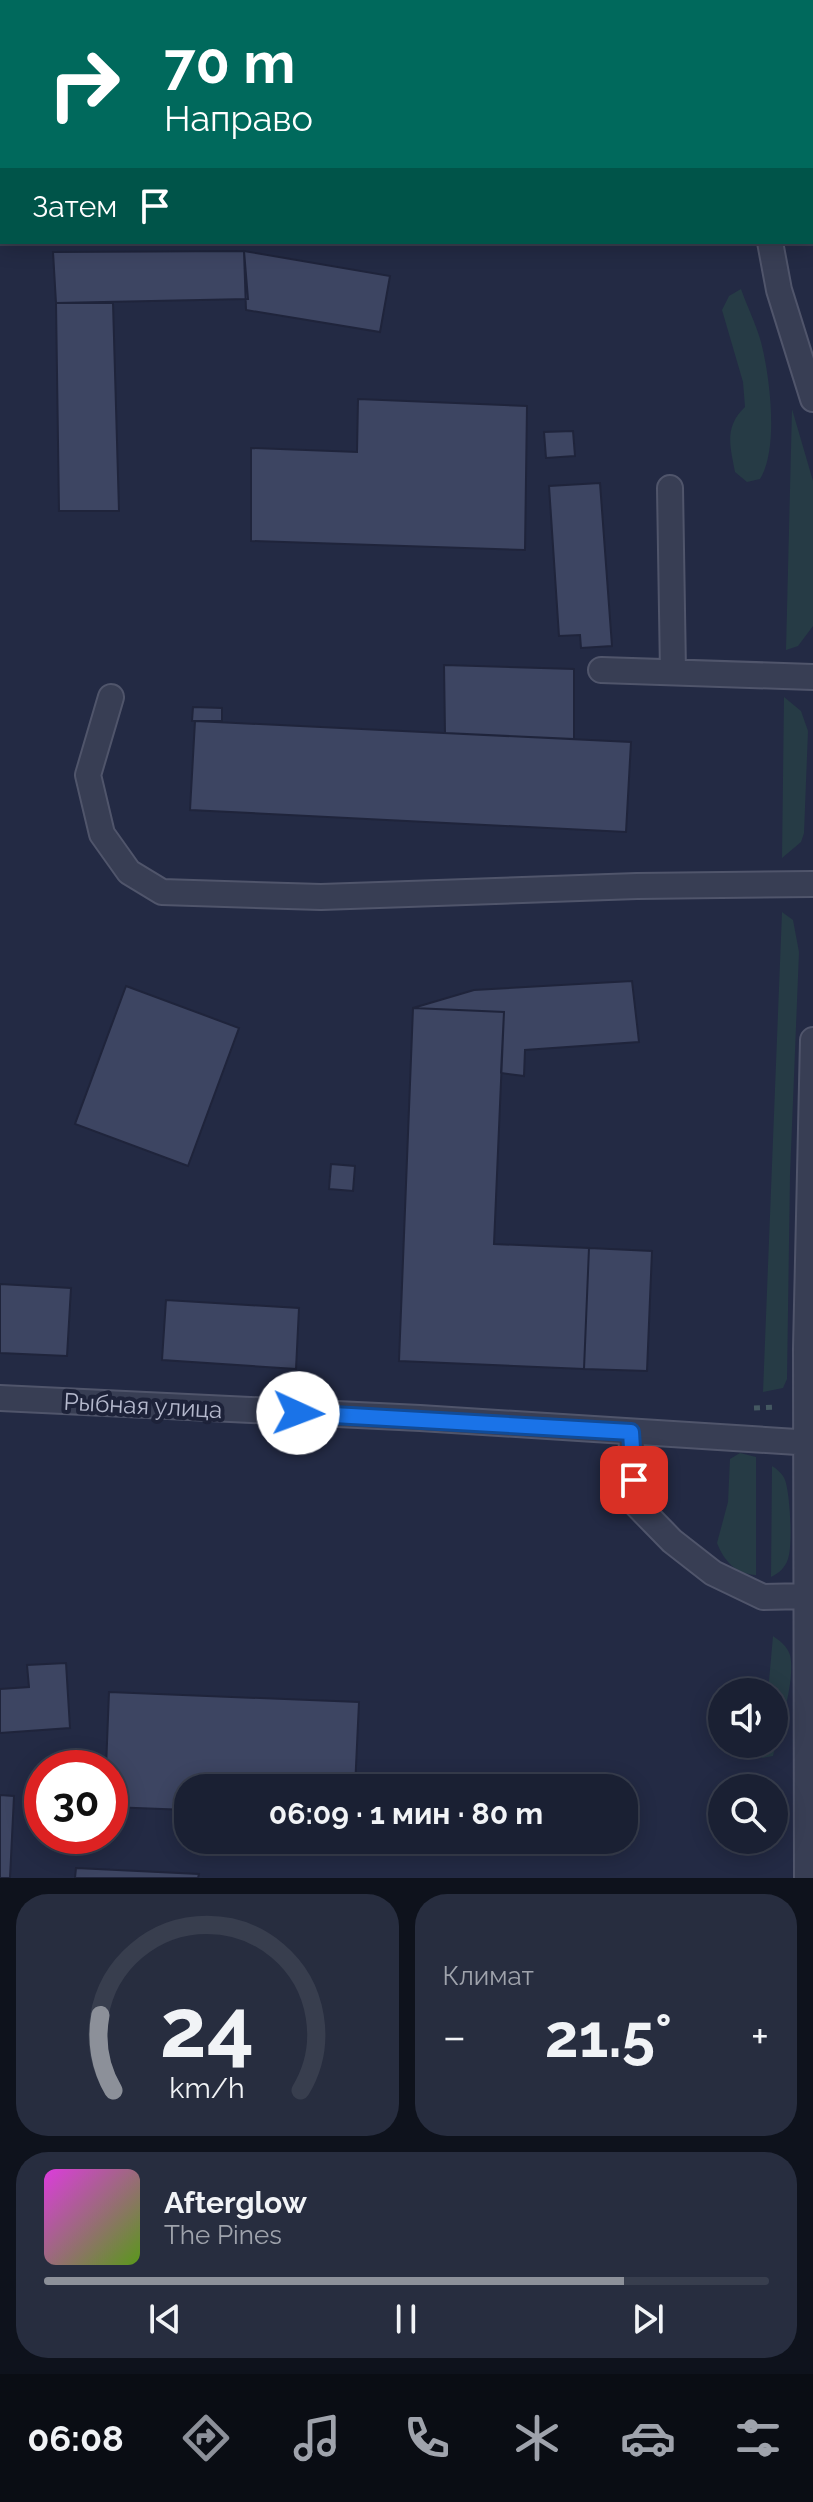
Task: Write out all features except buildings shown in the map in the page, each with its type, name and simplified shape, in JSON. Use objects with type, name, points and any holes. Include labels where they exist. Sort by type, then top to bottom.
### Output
[{"type":"street","points":[[770,244],[779,290],[813,399]]},
{"type":"street","points":[[670,488],[673,672]]},
{"type":"street","points":[[601,670],[813,677]]},
{"type":"street","points":[[111,697],[88,775],[102,834],[129,872],[162,892],[321,897],[637,886],[813,884]]},
{"type":"street","points":[[807,1878],[811,1799],[807,1596],[813,1040]]},
{"type":"street","name":"Рыбная улица","points":[[0,1398],[420,1418],[810,1443]]},
{"type":"street","points":[[631,1432],[635,1503],[672,1541],[713,1573],[763,1597],[807,1596]]},
{"type":"path","points":[[754,1408],[775,1407]]},
{"type":"shaded area","points":[[741,289],[761,342],[771,412],[766,466],[760,479],[747,482],[735,472],[732,454],[731,430],[745,407],[743,382],[722,310],[729,296]]},
{"type":"shaded area","points":[[792,409],[813,481],[813,626],[798,646],[786,650]]},
{"type":"shaded area","points":[[784,697],[801,711],[808,731],[804,833],[801,842],[782,858]]},
{"type":"shaded area","points":[[782,912],[793,920],[799,952],[790,1175],[787,1379],[783,1388],[763,1392]]},
{"type":"shaded area","points":[[740,1453],[756,1457],[756,1575],[742,1572],[732,1565],[717,1543],[728,1502],[730,1459]]},
{"type":"shaded area","points":[[772,1466],[785,1480],[791,1531],[787,1562],[771,1577]]},
{"type":"shaded area","points":[[773,1636],[790,1655],[788,1694],[788,1678],[769,1678]]},
{"type":"route","points":[[298,1413],[631,1432],[634,1480]]}]
